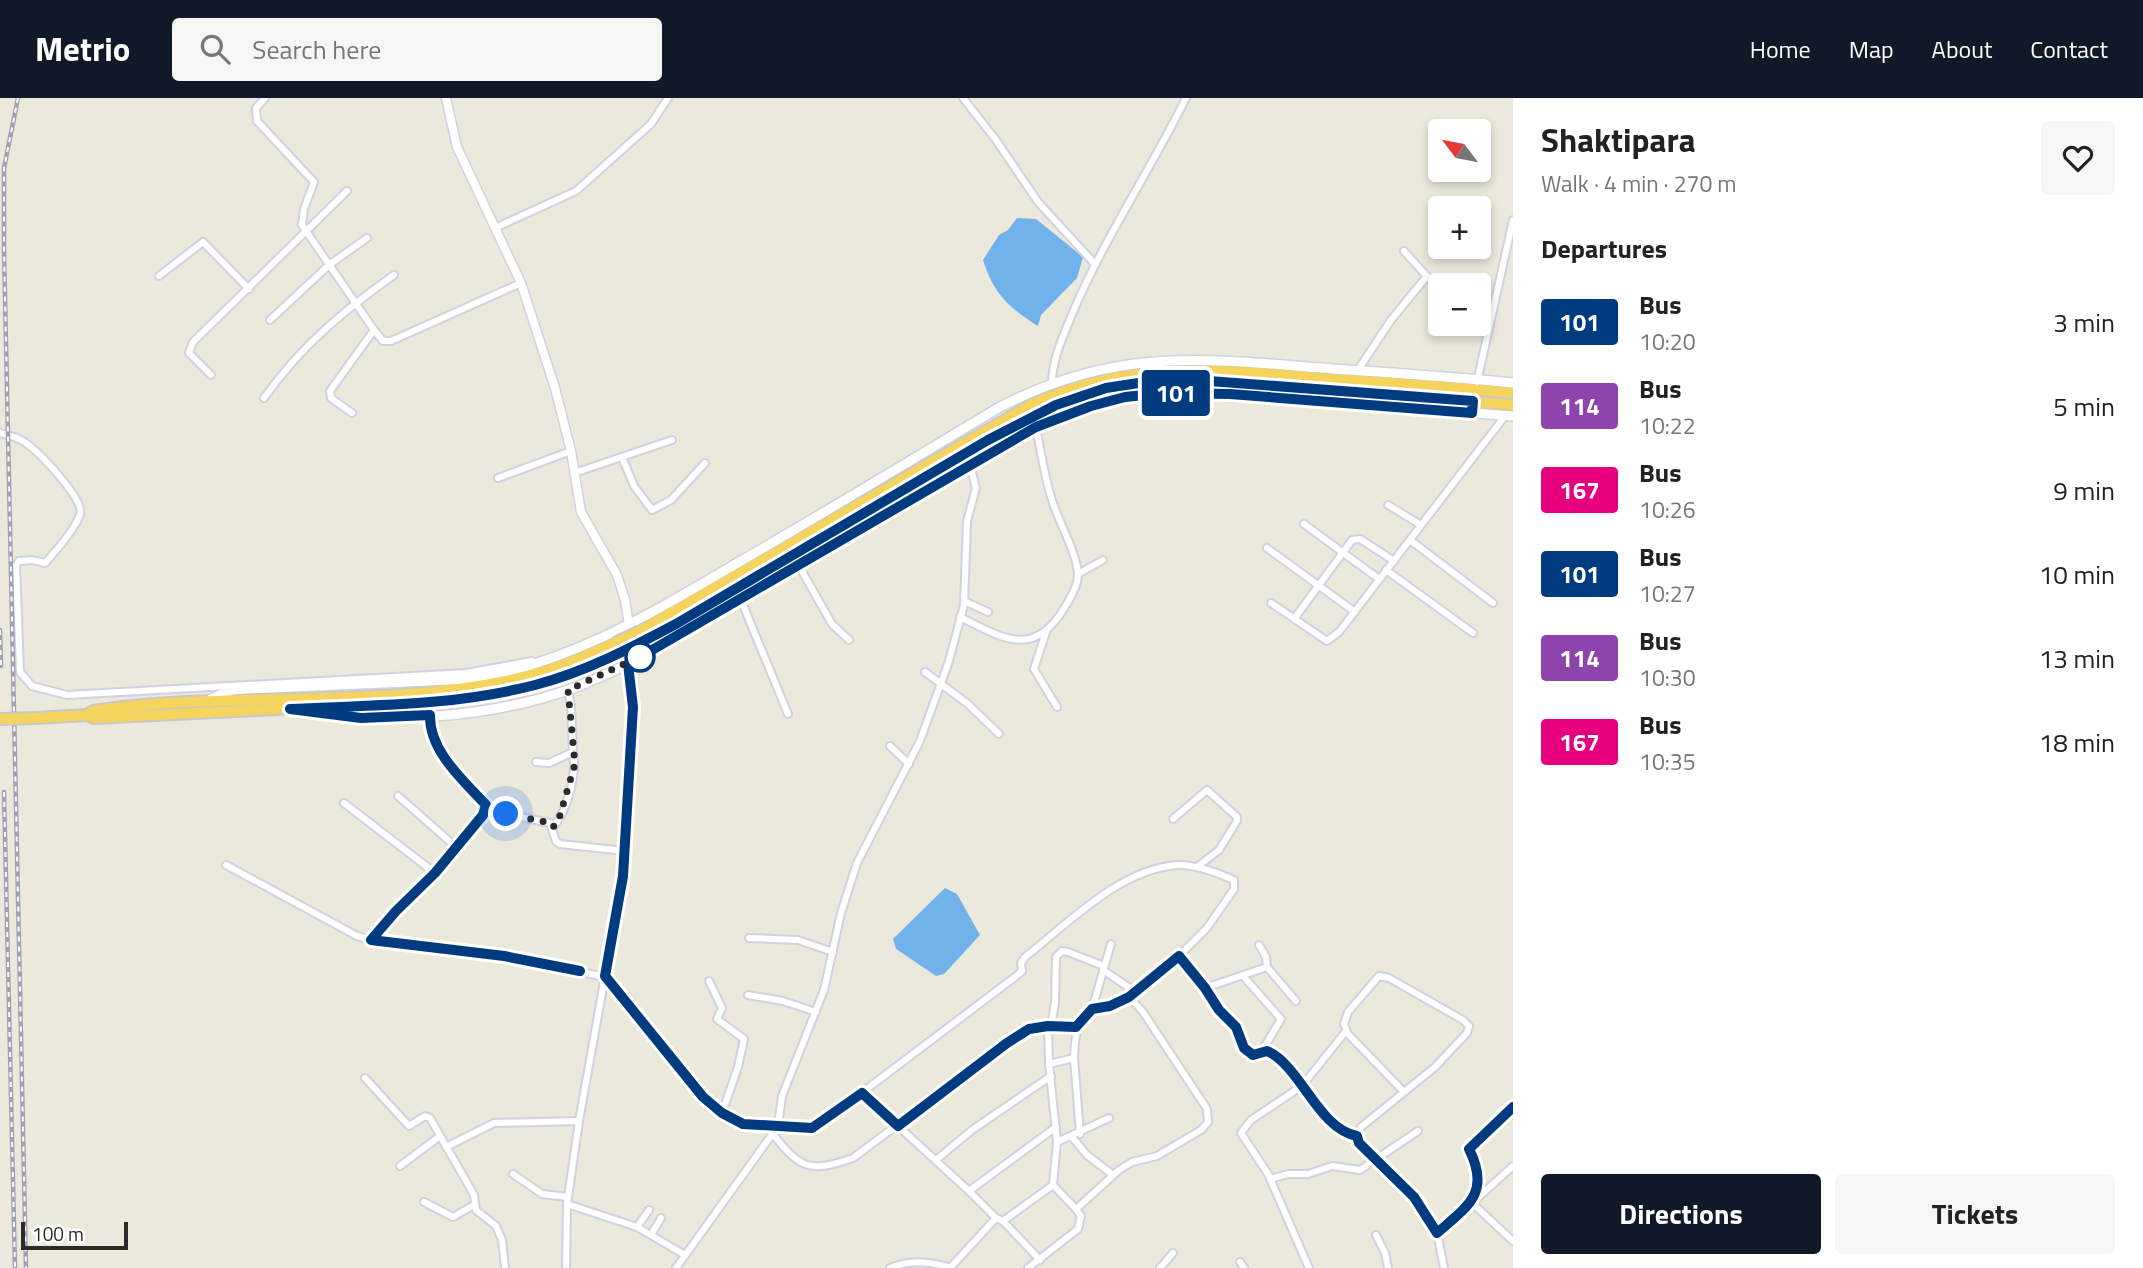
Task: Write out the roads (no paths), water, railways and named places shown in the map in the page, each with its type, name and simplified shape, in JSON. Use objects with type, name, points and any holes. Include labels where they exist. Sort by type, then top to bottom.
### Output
[{"type":"highway","points":[[0,719],[87,715],[93,718],[430,703],[488,690],[552,669],[630,636],[886,495],[1031,405],[1092,382],[1135,373],[1168,370],[1256,373],[1474,396],[1513,405]]},
{"type":"highway","points":[[1474,396],[1513,393]]},
{"type":"highway","points":[[87,715],[93,711],[140,704],[488,690]]},
{"type":"main road","points":[[209,700],[232,690],[473,679],[541,662],[603,639],[1000,407],[1052,384],[1110,367],[1144,361],[1186,359],[1358,370],[1474,396],[1509,416]]},
{"type":"main road","points":[[290,709],[361,718],[430,715],[499,707],[568,690],[628,664],[1036,427],[1091,406],[1125,397],[1174,393],[1325,401],[1474,396],[1513,383]]},
{"type":"street","points":[[265,98],[256,108],[257,121],[314,182],[302,225],[383,341],[391,341],[521,283]]},
{"type":"street","points":[[446,98],[457,147],[521,283],[555,388],[571,451],[581,512],[617,575],[625,600],[628,625],[628,664],[633,707],[623,876],[579,1121],[568,1200],[566,1268]]},
{"type":"street","points":[[495,228],[576,191],[651,124],[668,98]]},
{"type":"street","points":[[962,98],[996,140],[1038,202],[1094,263]]},
{"type":"street","points":[[1052,384],[1053,364],[1094,263],[1186,98]]},
{"type":"street","points":[[211,375],[188,350],[193,342],[346,191]]},
{"type":"street","points":[[1474,396],[1513,219]]},
{"type":"street","points":[[270,320],[329,265],[367,238]]},
{"type":"street","points":[[159,276],[203,242],[249,289]]},
{"type":"street","points":[[1358,370],[1391,320],[1427,276],[1404,251]]},
{"type":"street","points":[[264,398],[307,344],[355,302],[394,275]]},
{"type":"street","points":[[352,413],[331,398],[330,391],[374,330]]},
{"type":"street","points":[[1271,603],[1327,641],[1339,632],[1509,416]]},
{"type":"street","points":[[960,617],[1004,639],[1033,639],[1056,622],[1072,594],[1078,574],[1052,503],[1036,427]]},
{"type":"street","points":[[0,433],[17,437],[30,446],[62,481],[80,507],[81,513],[45,563],[41,565],[32,560],[19,561],[16,565],[20,672],[32,687],[67,695],[201,685],[466,673],[532,660],[541,662]]},
{"type":"street","points":[[574,473],[673,440]]},
{"type":"street","points":[[498,478],[571,451]]},
{"type":"street","points":[[622,457],[634,486],[652,510],[671,500],[705,463]]},
{"type":"street","points":[[677,1268],[778,1126],[782,1096],[824,990],[841,913],[857,863],[909,764],[940,686],[964,601],[967,521],[976,488],[970,465]]},
{"type":"street","points":[[1388,505],[1421,525]]},
{"type":"street","points":[[1304,524],[1379,579]]},
{"type":"street","points":[[1294,619],[1342,552],[1356,539],[1394,561]]},
{"type":"street","points":[[1410,540],[1493,603]]},
{"type":"street","points":[[1267,548],[1355,612]]},
{"type":"street","points":[[1078,574],[1103,560]]},
{"type":"street","points":[[799,566],[832,624],[849,640]]},
{"type":"street","points":[[1386,570],[1472,633]]},
{"type":"street","points":[[741,600],[788,714]]},
{"type":"street","points":[[964,601],[988,612]]},
{"type":"street","points":[[1046,632],[1034,669],[1057,708]]},
{"type":"street","points":[[925,672],[940,686],[968,704],[999,734]]},
{"type":"street","points":[[553,827],[560,819],[575,764],[568,690]]},
{"type":"street","points":[[371,940],[435,873],[486,810],[486,805],[438,749],[429,726],[430,715]]},
{"type":"street","points":[[890,746],[909,764]]},
{"type":"street","points":[[536,762],[549,764],[573,752]]},
{"type":"street","points":[[1173,819],[1205,790],[1237,817],[1219,850],[1197,867]]},
{"type":"street","points":[[398,796],[456,846]]},
{"type":"street","points":[[344,803],[435,873]]},
{"type":"street","points":[[486,810],[546,822],[553,827],[556,841],[561,844],[625,851]]},
{"type":"street","points":[[226,865],[357,936],[504,956],[605,976],[703,1097],[722,1113],[743,1124],[815,1127],[1015,977],[1025,957],[1102,897],[1129,880],[1156,869],[1179,865],[1197,867],[1233,879],[1235,887],[1207,928],[1179,956],[1131,994],[1110,1006],[1092,1009]]},
{"type":"street","points":[[749,938],[799,940],[833,952]]},
{"type":"street","points":[[1080,1134],[1074,1058],[1076,1027],[1092,1009],[1111,944]]},
{"type":"street","points":[[1259,945],[1266,957],[1266,967],[1296,1001]]},
{"type":"street","points":[[1028,1268],[1078,1229],[1081,1216],[1053,1185],[1057,1142],[1049,1064],[1050,1026],[1055,1003],[1054,960],[1058,954],[1068,952],[1104,968],[1131,994],[1207,1109],[1209,1117],[1201,1130],[1157,1156],[1132,1161],[1076,1209]]},
{"type":"street","points":[[1179,956],[1219,1010],[1236,1027],[1246,1051],[1253,1055],[1262,1051],[1272,1053],[1340,1129],[1357,1136]]},
{"type":"street","points":[[1205,988],[1244,977],[1266,967]]},
{"type":"street","points":[[1404,1091],[1346,1031],[1343,1024],[1348,1012],[1376,978],[1382,975],[1468,1023],[1467,1033],[1450,1052],[1404,1091],[1361,1127],[1357,1136],[1359,1143],[1414,1197],[1437,1233],[1444,1268]]},
{"type":"street","points":[[1244,977],[1281,1019],[1262,1051]]},
{"type":"street","points":[[709,981],[722,1008],[717,1019],[744,1039],[738,1068],[722,1113]]},
{"type":"street","points":[[748,995],[783,1000],[816,1012]]},
{"type":"street","points":[[773,1134],[793,1159],[805,1165],[825,1166],[853,1158],[1029,1029],[1050,1026],[1076,1027]]},
{"type":"street","points":[[1309,1268],[1270,1179],[1243,1137],[1242,1130],[1302,1086],[1346,1031]]},
{"type":"street","points":[[1049,1064],[1074,1058]]},
{"type":"street","points":[[936,1160],[982,1123],[1051,1076]]},
{"type":"street","points":[[365,1078],[404,1123],[412,1126],[427,1115],[474,1195],[476,1210],[496,1226],[502,1240],[505,1268]]},
{"type":"street","points":[[862,1093],[1000,1219],[1040,1260]]},
{"type":"street","points":[[1472,1203],[1478,1172],[1469,1149],[1513,1107]]},
{"type":"street","points":[[1057,1142],[1080,1134],[1109,1118]]},
{"type":"street","points":[[446,1147],[494,1123],[579,1121]]},
{"type":"street","points":[[969,1191],[1056,1127]]},
{"type":"street","points":[[1270,1179],[1288,1174],[1308,1174],[1332,1166],[1360,1170],[1374,1158],[1418,1131]]},
{"type":"street","points":[[400,1166],[440,1136]]},
{"type":"street","points":[[1072,1137],[1087,1155],[1113,1175]]},
{"type":"street","points":[[1437,1233],[1513,1166]]},
{"type":"street","points":[[513,1174],[542,1194],[568,1200],[637,1227],[685,1255]]},
{"type":"street","points":[[890,1268],[902,1262],[930,1262],[950,1268],[1000,1219],[1053,1185]]},
{"type":"street","points":[[424,1202],[453,1217],[474,1205]]},
{"type":"street","points":[[1472,1203],[1513,1241]]},
{"type":"street","points":[[637,1227],[649,1210]]},
{"type":"street","points":[[651,1236],[661,1218]]},
{"type":"street","points":[[1376,1235],[1385,1253],[1388,1268]]},
{"type":"street","points":[[1160,1268],[1172,1253]]},
{"type":"water","points":[[1017,218],[1036,219],[1083,257],[1077,278],[1041,315],[1038,326],[1003,299],[983,260],[999,235],[1008,230]]},
{"type":"water","points":[[945,888],[957,894],[980,935],[944,974],[936,976],[896,949],[893,939]]},
{"type":"railway","points":[[18,98],[4,168],[4,250],[26,1268]]},
{"type":"railway","points":[[0,630],[1,666]]},
{"type":"railway","points":[[4,792],[15,1268]]}]
